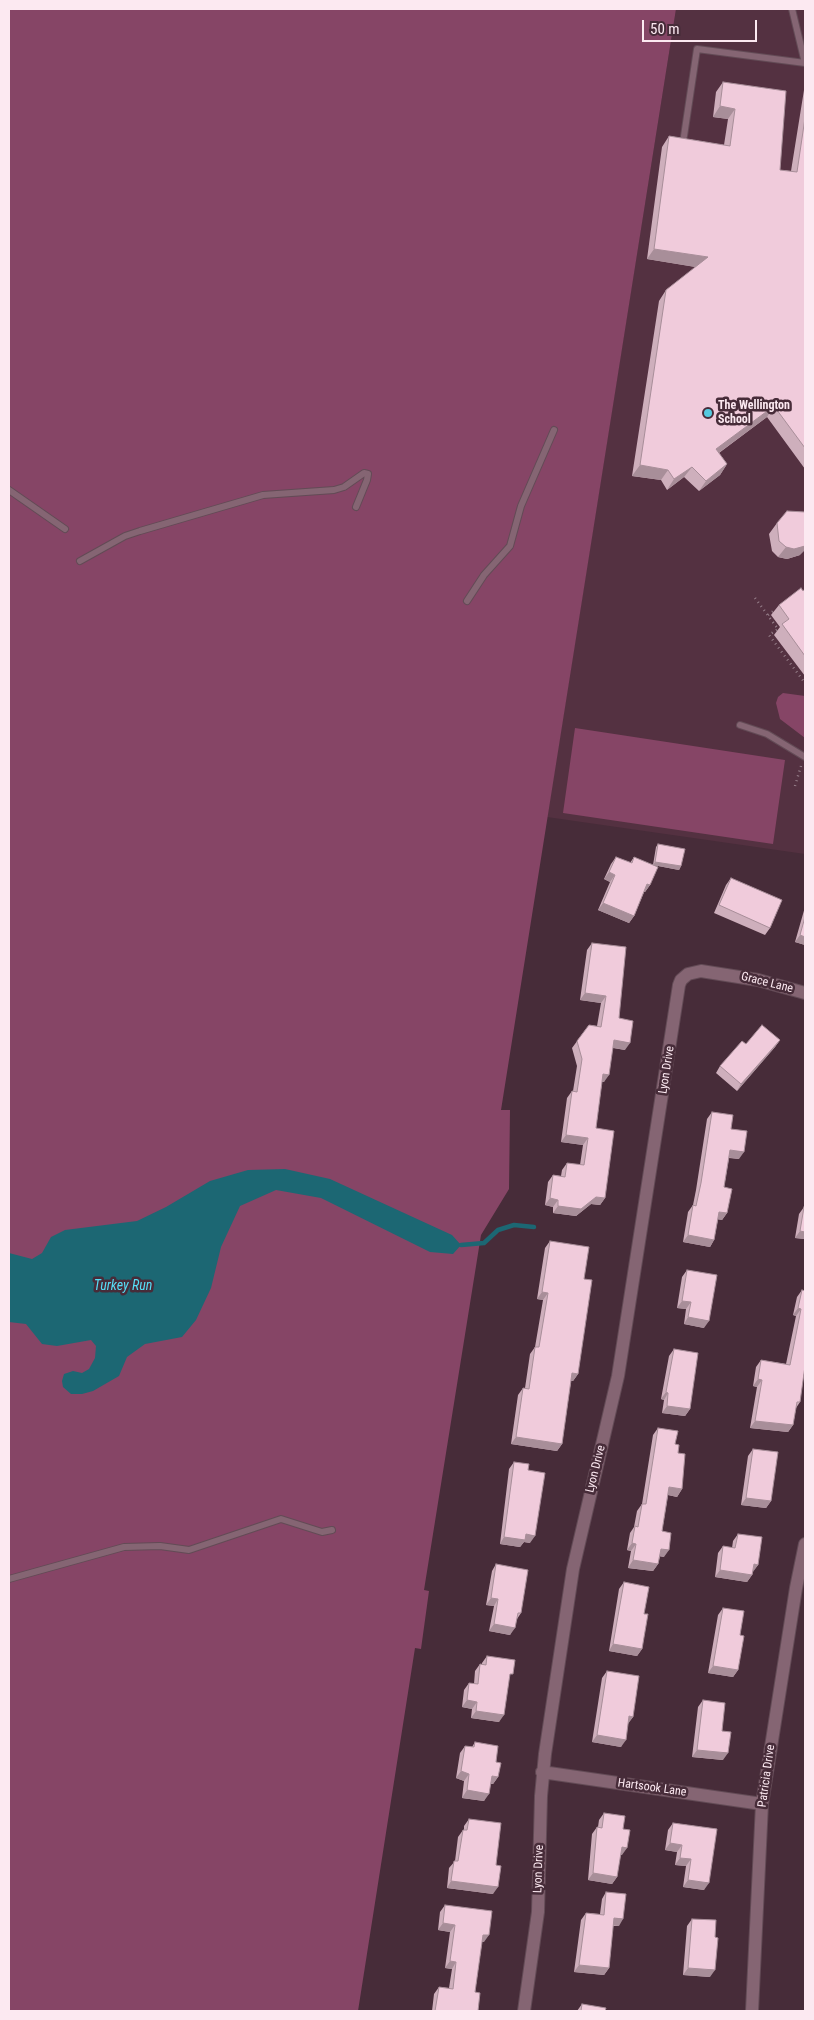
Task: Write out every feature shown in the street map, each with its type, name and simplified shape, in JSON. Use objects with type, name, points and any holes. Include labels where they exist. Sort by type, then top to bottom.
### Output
[{"type":"street","name":"Lyon Drive","points":[[524,2011],[538,1912],[542,1772],[574,1569],[618,1376],[679,986],[681,980],[688,974],[700,971],[729,974]]},
{"type":"street","name":"Grace Lane","points":[[729,974],[805,993]]},
{"type":"street","name":"Patricia Drive","points":[[752,2011],[762,1804],[796,1588],[805,1544]]},
{"type":"street","name":"Hartsook Lane","points":[[542,1772],[762,1804]]},
{"type":"lane","points":[[684,136],[697,49],[805,63],[792,9]]},
{"type":"lane","points":[[467,601],[484,575],[510,546],[521,506],[554,430]]},
{"type":"lane","points":[[80,561],[124,536],[140,531],[263,495],[334,490],[344,487],[364,473],[368,474],[356,507]]},
{"type":"lane","points":[[9,490],[65,529]]},
{"type":"lane","points":[[740,725],[767,734],[805,757]]},
{"type":"lane","points":[[9,1579],[124,1547],[160,1546],[189,1550],[281,1519],[322,1532],[332,1530]]},
{"type":"path","points":[[755,598],[778,629],[769,635],[805,683]]},
{"type":"path","points":[[768,615],[783,604]]},
{"type":"path","points":[[795,786],[798,772],[802,765]]},
{"type":"shaded area","points":[[9,9],[676,9],[501,1110],[510,1110],[509,1189],[481,1235],[424,1590],[429,1591],[421,1649],[415,1648],[358,2011],[9,2011]]},
{"type":"shaded area","name":"The Wellington School","points":[[676,9],[805,9],[805,854],[547,817]]},
{"type":"shaded area","points":[[783,693],[805,696],[805,738],[780,719],[776,703],[778,697]]},
{"type":"shaded area","points":[[575,728],[785,760],[773,844],[563,813]]},
{"type":"water","name":"Turkey Run","points":[[285,1169],[330,1179],[452,1235],[461,1245],[453,1254],[430,1252],[321,1198],[276,1190],[240,1206],[221,1247],[211,1288],[196,1320],[182,1337],[145,1344],[127,1357],[119,1376],[93,1391],[71,1394],[63,1387],[62,1381],[64,1374],[73,1371],[82,1373],[89,1369],[95,1358],[96,1346],[91,1340],[57,1346],[42,1344],[26,1324],[9,1322],[9,1253],[32,1259],[42,1253],[51,1237],[65,1230],[137,1221],[166,1207],[210,1181],[248,1170]]},
{"type":"building","points":[[723,82],[786,91],[780,170],[797,172],[805,118],[805,448],[774,406],[716,449],[727,464],[706,481],[692,467],[674,479],[668,470],[640,465],[666,290],[708,257],[654,249],[669,136],[730,146],[735,109],[720,106]]},
{"type":"building","points":[[787,511],[805,512],[805,546],[794,549],[786,547],[779,541],[777,523]]},
{"type":"building","points":[[801,588],[803,591],[805,589],[805,656],[782,624],[789,619],[779,605]]},
{"type":"building","points":[[658,844],[685,849],[681,866],[655,862]]},
{"type":"building","points":[[616,857],[632,863],[634,857],[658,867],[650,885],[647,884],[634,916],[603,903],[615,875],[609,872]]},
{"type":"building","points":[[731,878],[782,900],[770,928],[719,905]]},
{"type":"building","points":[[805,917],[805,937],[800,935]]},
{"type":"building","points":[[592,943],[626,947],[619,1018],[633,1021],[630,1043],[614,1040],[609,1075],[603,1074],[596,1128],[614,1131],[605,1198],[596,1197],[581,1209],[558,1206],[558,1200],[550,1198],[553,1175],[565,1177],[567,1163],[584,1165],[588,1138],[566,1135],[572,1091],[577,1092],[582,1059],[577,1041],[589,1025],[601,1027],[606,996],[585,993]]},
{"type":"building","points":[[762,1025],[780,1040],[741,1084],[720,1066],[742,1041],[746,1044]]},
{"type":"building","points":[[712,1112],[733,1115],[731,1129],[747,1131],[744,1152],[730,1150],[724,1187],[732,1189],[727,1213],[719,1212],[714,1240],[688,1235],[693,1205],[696,1206],[701,1183]]},
{"type":"building","points":[[805,1208],[805,1232],[800,1231]]},
{"type":"building","points":[[550,1241],[589,1247],[584,1279],[592,1280],[578,1374],[572,1373],[562,1444],[516,1437],[523,1388],[529,1389],[535,1347],[539,1347],[548,1293],[542,1292]]},
{"type":"building","points":[[687,1270],[717,1275],[709,1321],[688,1317],[691,1302],[682,1301]]},
{"type":"building","points":[[802,1290],[805,1291],[805,1366],[800,1402],[797,1402],[793,1425],[755,1421],[762,1380],[758,1379],[761,1360],[790,1365],[801,1309],[798,1308]]},
{"type":"building","points":[[674,1349],[698,1353],[690,1409],[667,1406],[668,1393],[666,1392]]},
{"type":"building","points":[[658,1428],[678,1431],[675,1444],[679,1445],[678,1453],[685,1454],[682,1489],[669,1487],[662,1531],[671,1533],[669,1550],[661,1549],[658,1564],[633,1560],[636,1544],[632,1543],[635,1526],[638,1527],[642,1504],[646,1504]]},
{"type":"building","points":[[753,1449],[778,1452],[771,1501],[746,1498]]},
{"type":"building","points":[[514,1462],[529,1464],[528,1470],[545,1473],[535,1536],[526,1534],[525,1540],[504,1537]]},
{"type":"building","points":[[738,1534],[762,1537],[758,1565],[754,1564],[752,1575],[720,1570],[723,1546],[735,1548]]},
{"type":"building","points":[[496,1564],[528,1570],[521,1613],[518,1613],[515,1628],[494,1624],[498,1599],[491,1598]]},
{"type":"building","points":[[624,1582],[649,1587],[644,1614],[648,1614],[642,1649],[613,1644]]},
{"type":"building","points":[[723,1608],[744,1611],[740,1635],[744,1636],[738,1670],[713,1666]]},
{"type":"building","points":[[487,1656],[515,1660],[513,1674],[510,1674],[504,1715],[476,1711],[477,1702],[467,1700],[469,1683],[478,1684],[480,1664],[486,1665]]},
{"type":"building","points":[[607,1671],[639,1676],[633,1717],[629,1716],[626,1740],[597,1735]]},
{"type":"building","points":[[703,1700],[725,1703],[722,1731],[731,1732],[728,1753],[697,1750]]},
{"type":"building","points":[[475,1742],[498,1746],[496,1762],[501,1763],[498,1777],[492,1776],[489,1794],[467,1790],[469,1774],[461,1771],[465,1746],[474,1747]]},
{"type":"building","points":[[604,1813],[625,1816],[623,1829],[630,1830],[627,1848],[622,1847],[617,1877],[593,1873],[597,1827],[602,1828]]},
{"type":"building","points":[[469,1819],[501,1823],[496,1865],[501,1866],[498,1887],[451,1881],[454,1861],[458,1861],[463,1830],[467,1830]]},
{"type":"building","points":[[673,1823],[717,1829],[709,1883],[688,1880],[691,1859],[680,1858],[682,1845],[670,1843]]},
{"type":"building","points":[[606,1892],[626,1894],[623,1919],[614,1918],[609,1968],[579,1965],[586,1913],[604,1915]]},
{"type":"building","points":[[445,1905],[492,1911],[489,1935],[483,1935],[475,1992],[480,1993],[478,2011],[435,2011],[439,1987],[453,1989],[456,1962],[450,1961],[455,1925],[443,1923]]},
{"type":"building","points":[[692,1919],[716,1920],[715,1937],[718,1938],[715,1970],[688,1968]]},
{"type":"building","points":[[582,2004],[606,2008],[605,2011],[581,2011]]},
{"type":"waterway","name":"Turkey Run","points":[[461,1245],[484,1243],[498,1230],[514,1225],[534,1227]]},
{"type":"place","name":"The Wellington School","points":[[708,413]]}]
